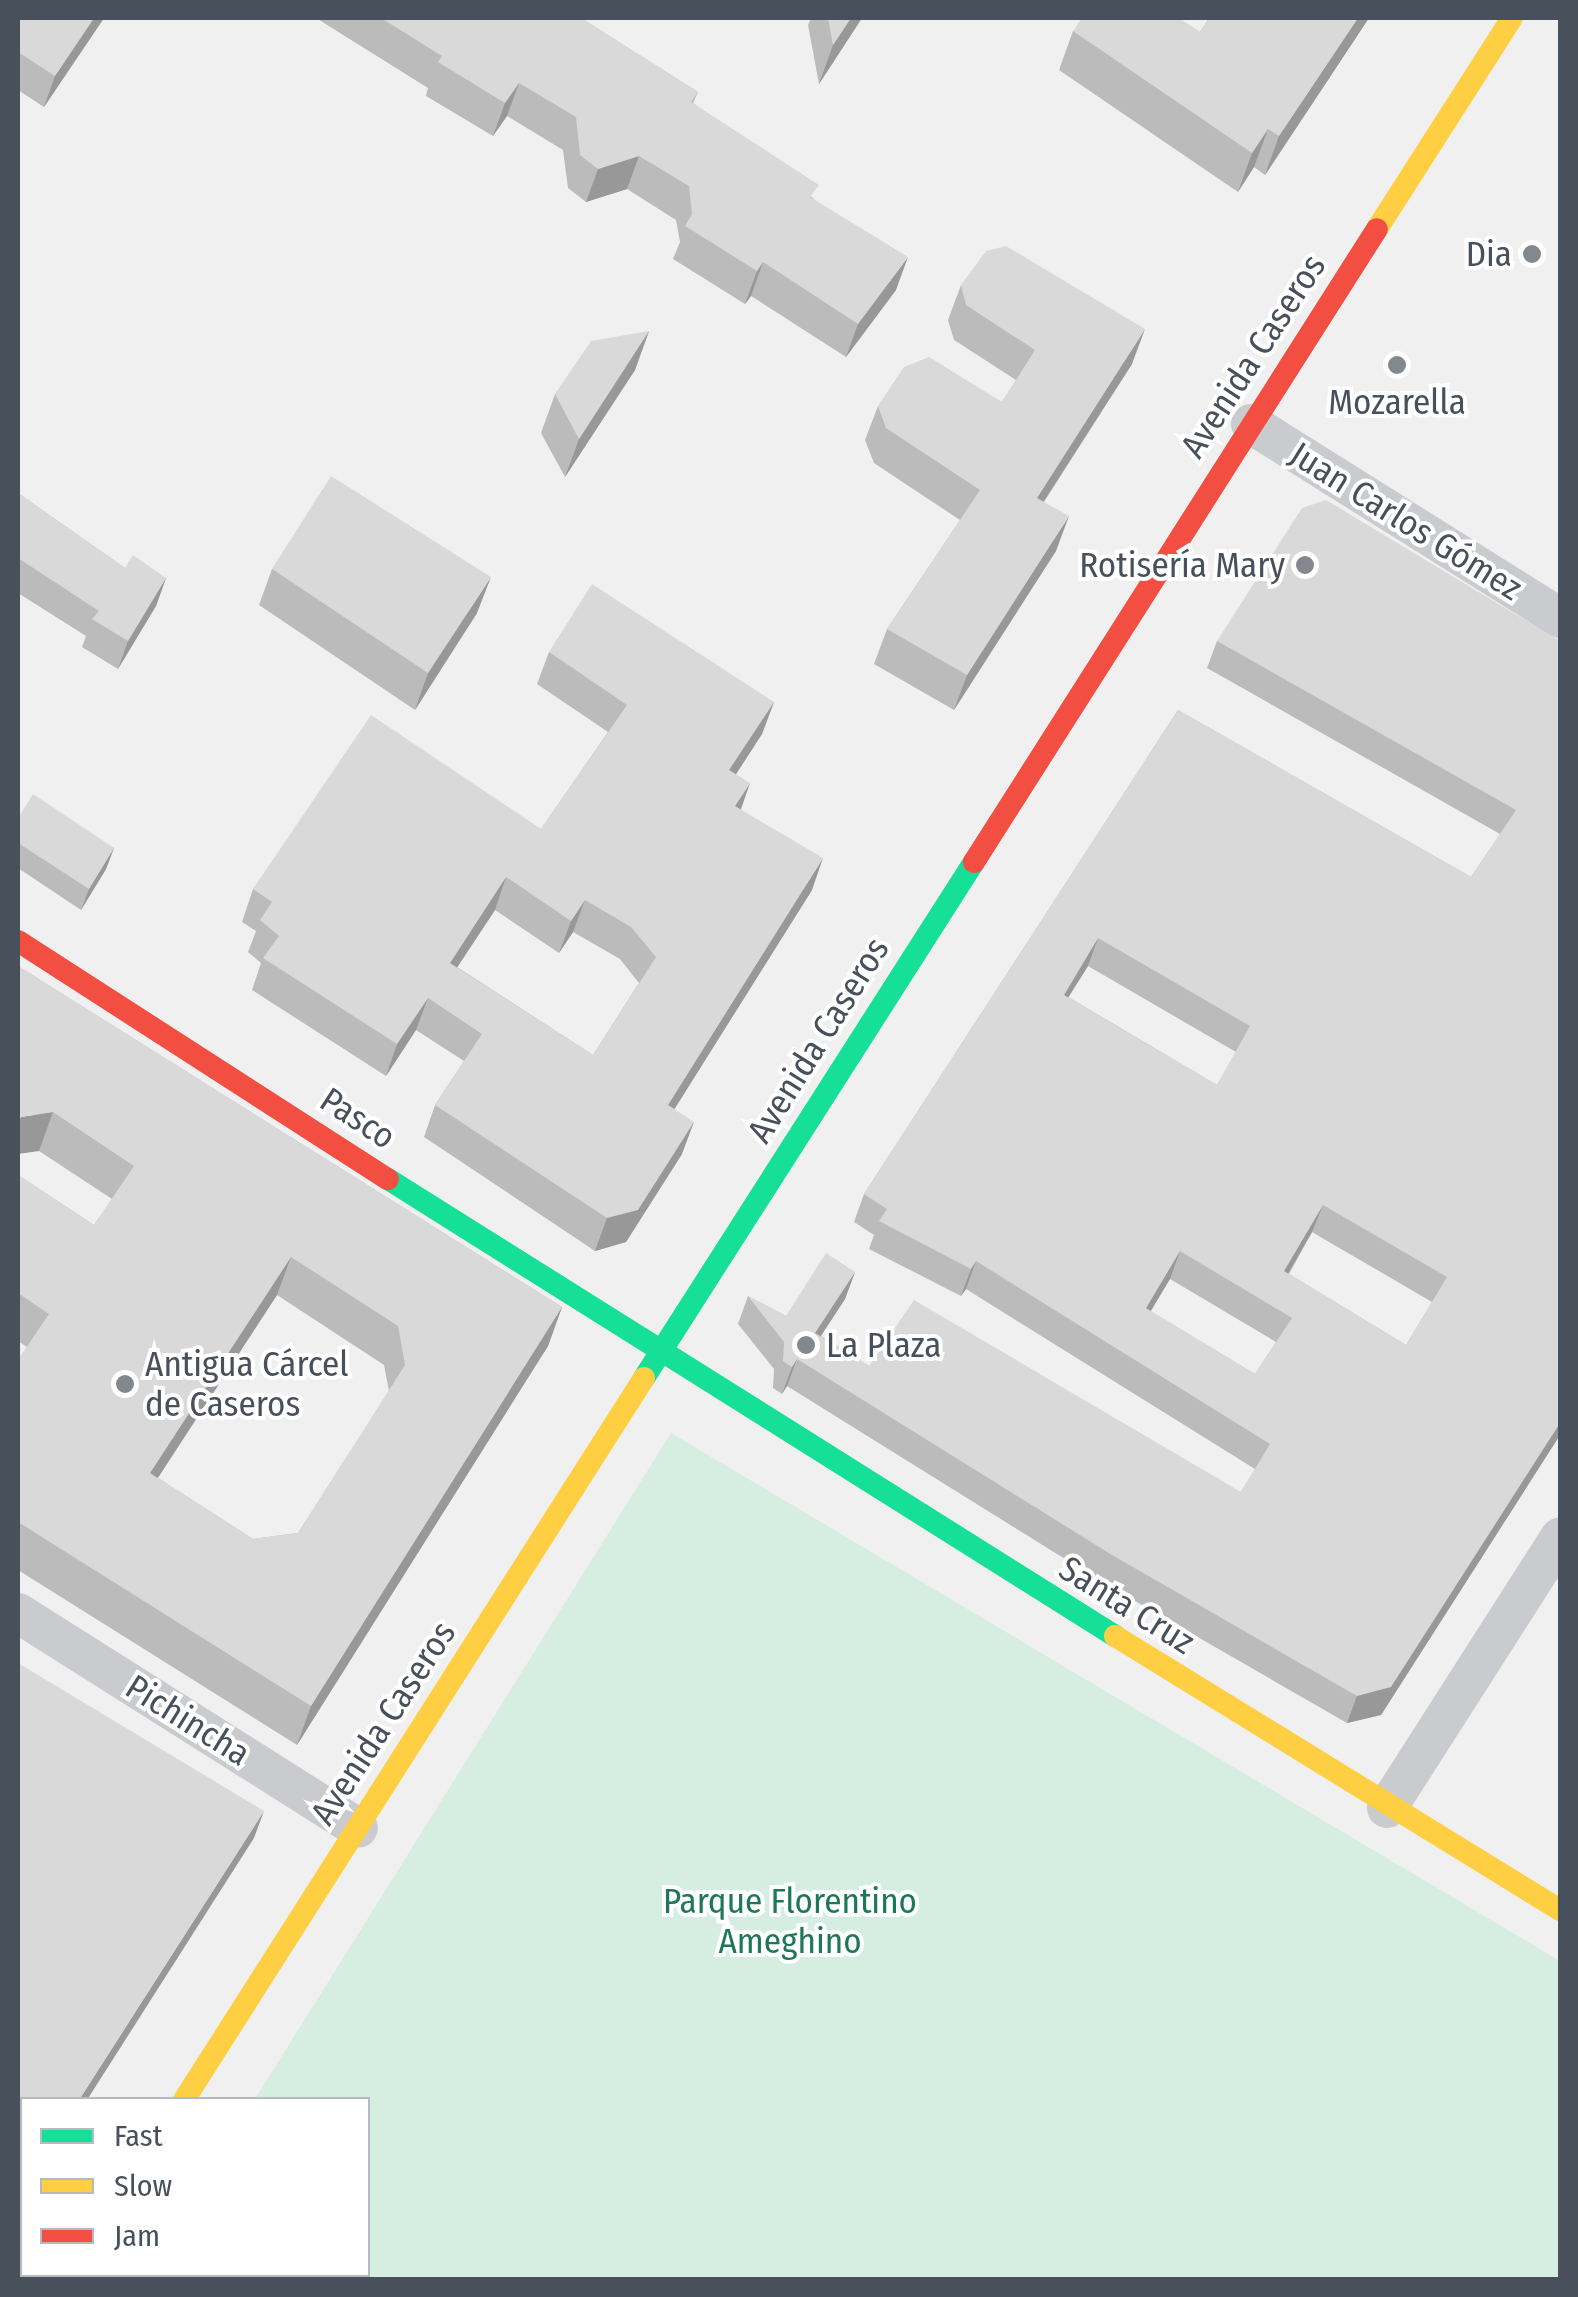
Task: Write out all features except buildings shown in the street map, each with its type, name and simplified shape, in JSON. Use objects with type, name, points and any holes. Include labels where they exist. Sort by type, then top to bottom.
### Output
[{"type":"main road","name":"Avenida Caseros","points":[[186,2097],[1512,18]]},
{"type":"main road","name":"Pasco","points":[[18,941],[660,1354]]},
{"type":"main road","name":"Santa Cruz","points":[[660,1354],[1387,1808],[1560,1910]]},
{"type":"street","name":"Juan Carlos Gómez","points":[[1252,424],[1560,618]]},
{"type":"street","points":[[1387,1808],[1560,1538]]},
{"type":"street","name":"Pichincha","points":[[18,1613],[358,1828]]},
{"type":"green space","name":"Parque Florentino Ameghino","points":[[671,1433],[1560,1961],[1560,2279],[140,2279],[370,2277],[370,2097],[256,2097]]},
{"type":"traffic: fast","points":[[644,1378],[974,862]]},
{"type":"traffic: fast","points":[[388,1179],[1115,1636]]},
{"type":"traffic: slow","points":[[1377,229],[1512,18]]},
{"type":"traffic: slow","points":[[186,2097],[644,1378]]},
{"type":"traffic: slow","points":[[1115,1636],[1560,1910]]},
{"type":"traffic: jam","points":[[974,862],[1377,229]]},
{"type":"traffic: jam","points":[[18,941],[388,1179]]},
{"type":"place","name":"Dia","points":[[1532,254]]},
{"type":"place","name":"Mozarella","points":[[1397,365]]},
{"type":"place","name":"Rotisería Mary","points":[[1305,565]]},
{"type":"place","name":"La Plaza","points":[[806,1345]]},
{"type":"place","name":"Antigua Cárcel de Caseros","points":[[125,1384]]}]
